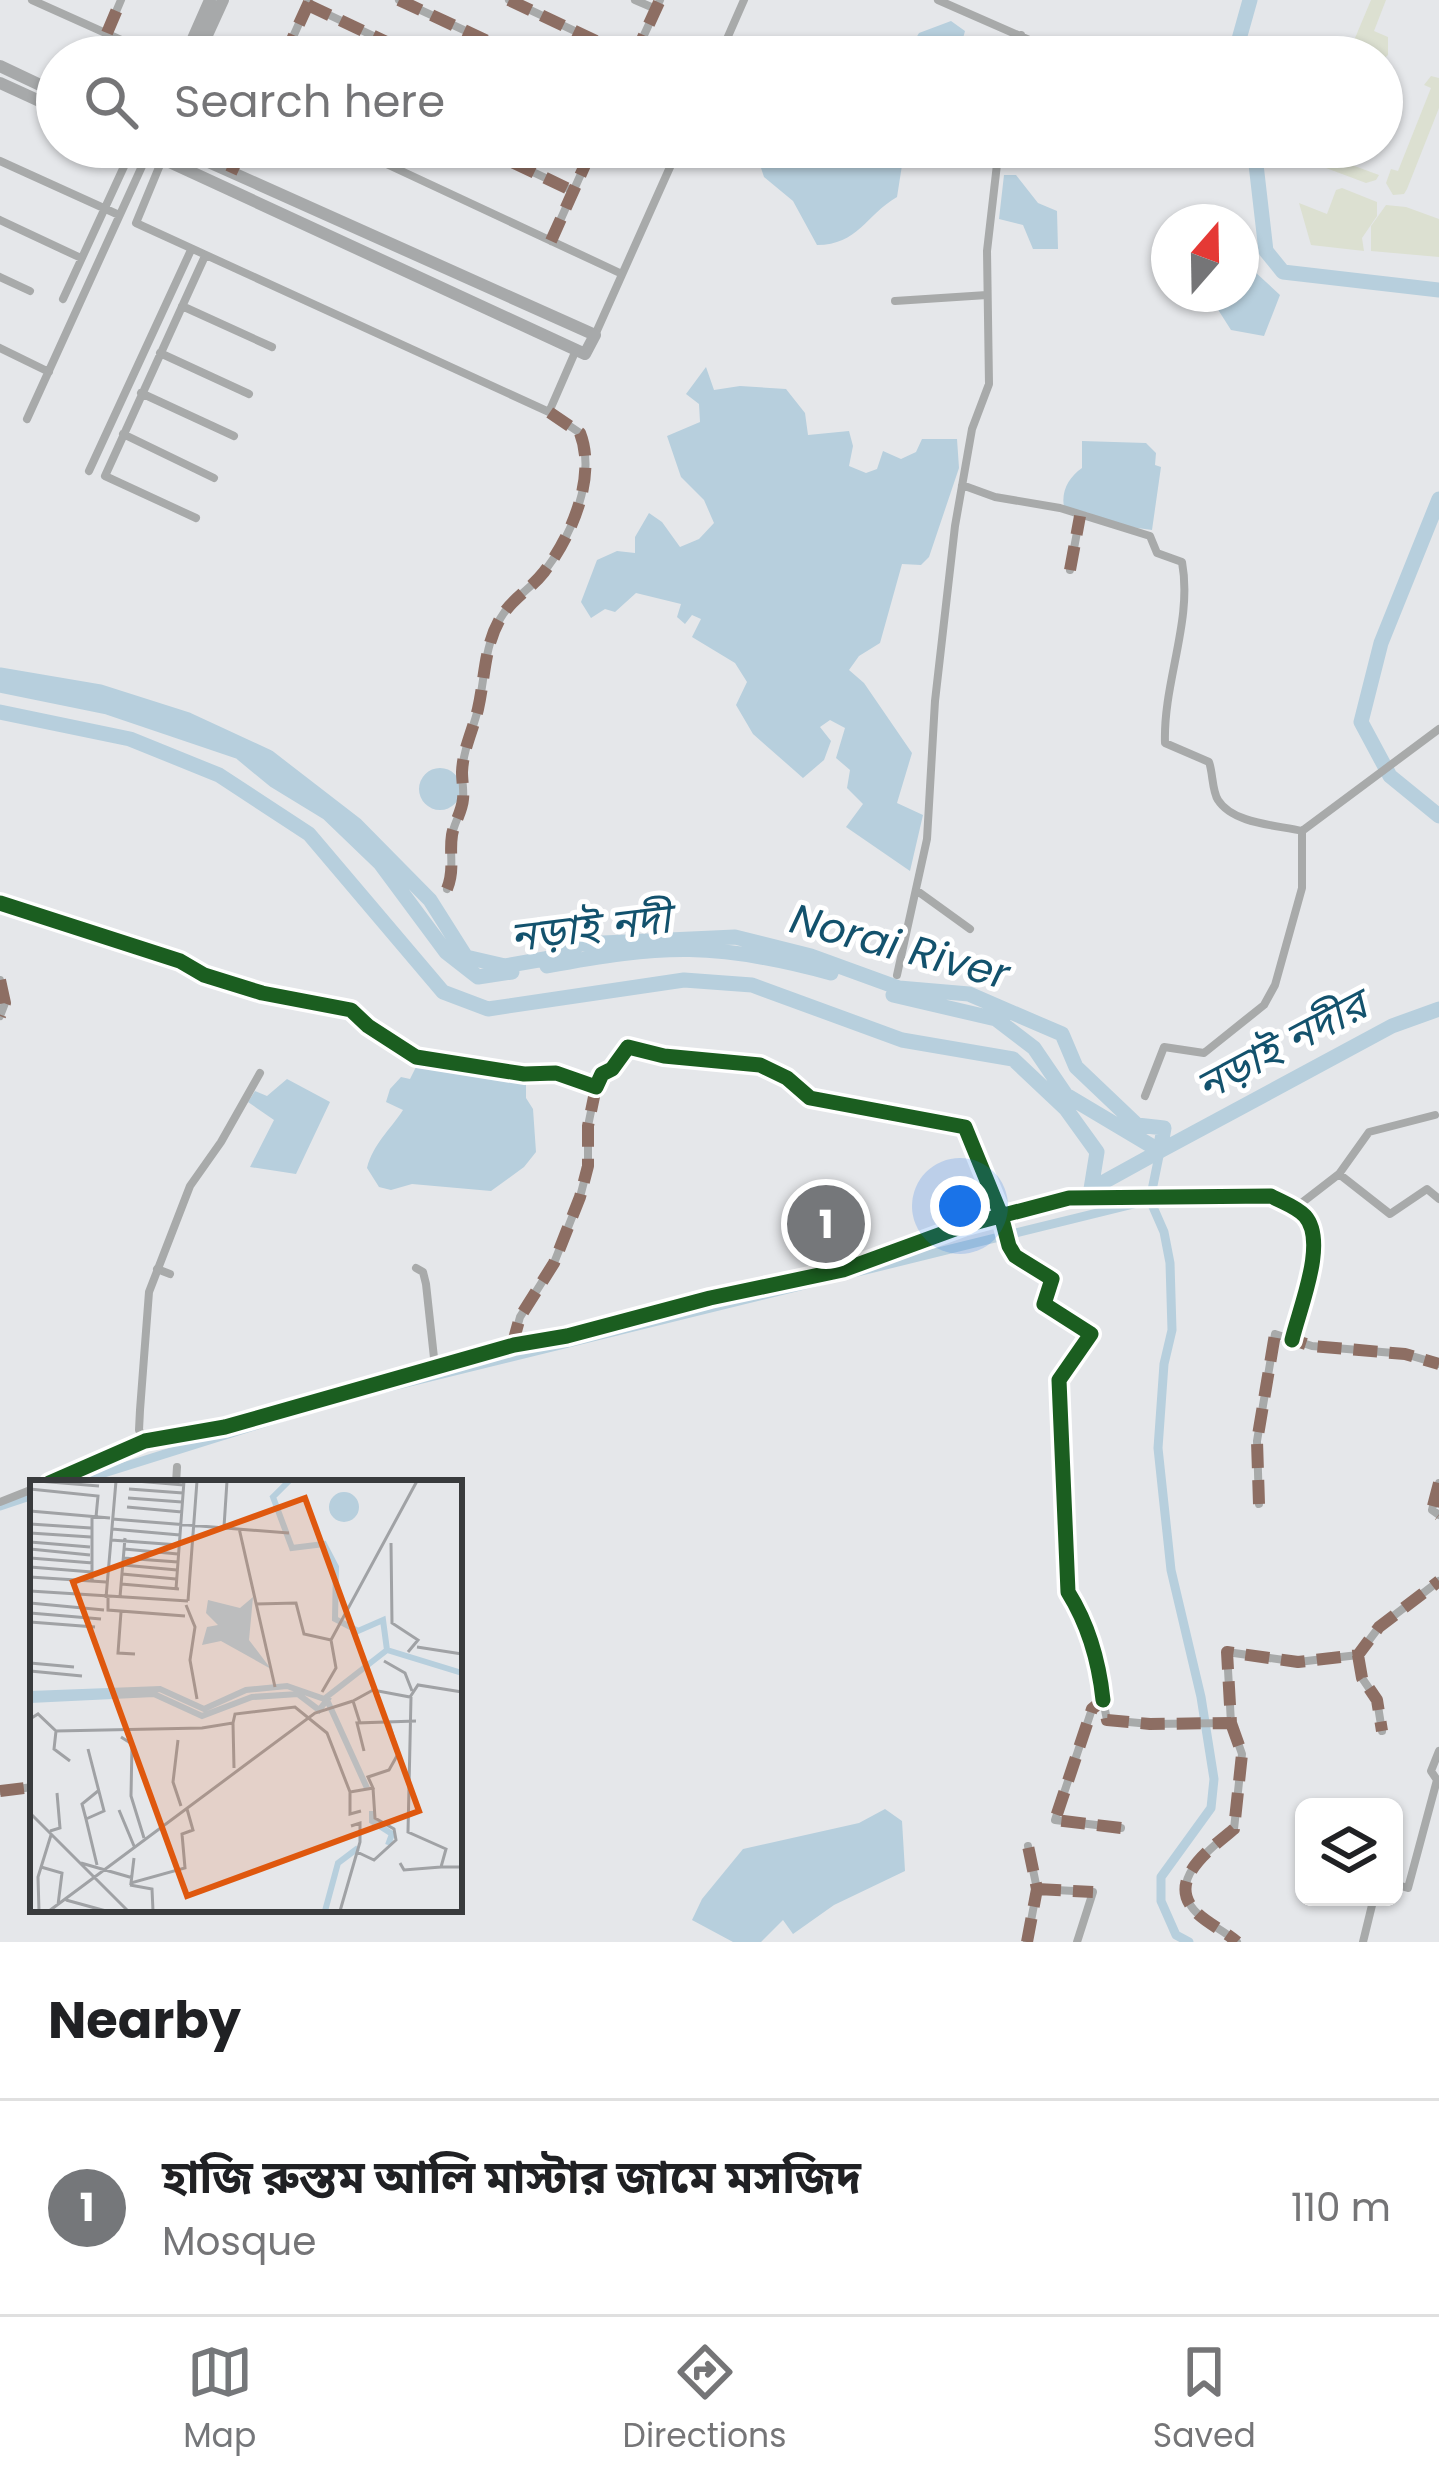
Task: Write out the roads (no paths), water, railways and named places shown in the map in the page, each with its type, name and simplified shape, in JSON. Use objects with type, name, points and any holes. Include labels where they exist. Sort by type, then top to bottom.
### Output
[{"type":"street","points":[[32,0],[113,36]]},
{"type":"street","points":[[106,33],[122,0]]},
{"type":"street","points":[[194,36],[210,0]]},
{"type":"street","points":[[207,36],[223,0]]},
{"type":"street","points":[[399,0],[477,36]]},
{"type":"street","points":[[509,0],[587,36]]},
{"type":"street","points":[[635,0],[658,5],[642,36]]},
{"type":"street","points":[[728,36],[744,0]]},
{"type":"street","points":[[938,0],[1021,35]]},
{"type":"street","points":[[295,36],[309,2],[376,36]]},
{"type":"street","points":[[0,66],[36,82]]},
{"type":"street","points":[[0,83],[36,100]]},
{"type":"street","points":[[0,161],[119,215]]},
{"type":"street","points":[[63,299],[104,209],[134,168]]},
{"type":"street","points":[[27,419],[139,168]]},
{"type":"street","points":[[144,168],[134,221],[549,412],[580,433],[586,462],[583,491],[564,540],[546,569],[517,594],[498,621],[485,658],[478,709],[464,753],[462,806],[451,840],[454,867],[447,890]]},
{"type":"street","points":[[186,168],[586,354],[670,168]]},
{"type":"street","points":[[220,168],[595,335]]},
{"type":"street","points":[[231,173],[233,168]]},
{"type":"street","points":[[395,168],[622,274]]},
{"type":"street","points":[[524,168],[573,191]]},
{"type":"street","points":[[551,241],[583,168]]},
{"type":"street","points":[[897,975],[927,839],[943,617],[962,484],[971,429],[989,384],[987,295],[996,168]]},
{"type":"street","points":[[0,220],[82,258]]},
{"type":"street","points":[[89,471],[191,250]]},
{"type":"street","points":[[196,518],[106,478],[205,256]]},
{"type":"street","points":[[0,277],[30,291]]},
{"type":"street","points":[[896,301],[987,295]]},
{"type":"street","points":[[182,306],[272,347]]},
{"type":"street","points":[[0,348],[49,372]]},
{"type":"street","points":[[549,412],[576,350]]},
{"type":"street","points":[[160,353],[248,394]]},
{"type":"street","points":[[141,394],[234,436]]},
{"type":"street","points":[[123,434],[214,478]]},
{"type":"street","points":[[962,484],[994,497],[1060,508],[1150,536],[1157,553],[1182,562],[1184,605],[1168,688],[1165,743],[1209,762],[1216,798],[1239,816],[1305,829],[1439,729]]},
{"type":"street","points":[[1070,570],[1080,516]]},
{"type":"street","points":[[1145,1096],[1164,1047],[1204,1053],[1235,1031],[1270,996],[1302,888],[1305,829]]},
{"type":"street","points":[[916,890],[970,929]]},
{"type":"street","points":[[0,903],[262,993],[351,1010],[416,1057],[524,1074],[556,1073],[596,1087]]},
{"type":"street","points":[[0,980],[5,1003],[0,1016]]},
{"type":"street","points":[[512,1346],[520,1317],[554,1263],[580,1197],[596,1087],[628,1047],[664,1056],[760,1065],[787,1078],[810,1098],[965,1127],[1015,1256],[1052,1279],[1044,1304],[1091,1334],[1059,1380],[1058,1398],[1068,1592],[1100,1666],[1106,1720],[1231,1723]]},
{"type":"street","points":[[145,1442],[139,1430],[145,1315],[157,1269],[190,1186],[260,1073]]},
{"type":"street","points":[[1295,1208],[1339,1174],[1369,1132],[1436,1114]]},
{"type":"street","points":[[1339,1174],[1390,1214],[1427,1189],[1439,1199]]},
{"type":"street","points":[[56,1480],[145,1442],[225,1427],[512,1346],[843,1270],[1001,1215],[1081,1196],[1271,1196],[1295,1208],[1308,1219],[1315,1242],[1292,1340]]},
{"type":"street","points":[[416,1268],[423,1272],[426,1284],[435,1367]]},
{"type":"street","points":[[157,1269],[170,1274]]},
{"type":"street","points":[[1259,1504],[1257,1441],[1275,1334],[1312,1346],[1405,1354],[1439,1364]]},
{"type":"street","points":[[176,1480],[177,1467]]},
{"type":"street","points":[[1439,1483],[1432,1510],[1439,1515]]},
{"type":"street","points":[[0,1502],[30,1491]]},
{"type":"street","points":[[1237,1942],[1189,1904],[1186,1890],[1187,1877],[1201,1857],[1234,1828],[1242,1754],[1231,1723],[1227,1652],[1298,1662],[1358,1655],[1379,1627],[1439,1582]]},
{"type":"street","points":[[1358,1655],[1363,1678],[1377,1700],[1382,1731]]},
{"type":"street","points":[[1103,1700],[1092,1709],[1055,1820],[1121,1828]]},
{"type":"street","points":[[1403,1887],[1408,1888],[1437,1780],[1431,1771],[1439,1750]]},
{"type":"street","points":[[0,1791],[30,1787]]},
{"type":"street","points":[[1027,1942],[1037,1889],[1028,1846]]},
{"type":"street","points":[[1037,1889],[1093,1892],[1077,1942]]},
{"type":"street","points":[[1363,1942],[1372,1906]]},
{"type":"water","points":[[951,21],[965,31],[964,36],[919,33]]},
{"type":"water","points":[[761,168],[902,168],[897,197],[852,235],[817,245],[793,201],[764,177]]},
{"type":"water","points":[[1004,175],[1016,175],[1038,203],[1057,211],[1058,249],[1033,249],[1023,225],[999,219]]},
{"type":"water","points":[[1259,276],[1280,295],[1264,336],[1231,330],[1220,312],[1259,312]]},
{"type":"water","points":[[706,367],[714,390],[740,386],[786,389],[805,413],[808,435],[849,431],[853,446],[849,466],[866,473],[877,469],[883,451],[901,459],[916,452],[922,439],[957,439],[959,468],[929,557],[921,565],[902,564],[880,643],[859,656],[849,670],[864,683],[912,753],[897,803],[923,815],[910,871],[846,827],[863,804],[847,788],[850,770],[836,758],[845,728],[830,720],[820,727],[831,741],[824,760],[803,778],[753,734],[736,705],[747,682],[735,663],[692,637],[701,619],[692,615],[685,624],[677,617],[681,604],[636,593],[615,612],[605,609],[591,618],[581,602],[597,560],[617,551],[635,553],[635,537],[649,513],[680,547],[699,539],[714,523],[704,500],[681,477],[667,436],[700,422],[699,404],[686,394]]},
{"type":"water","points":[[1082,441],[1146,443],[1156,453],[1155,465],[1161,467],[1152,530],[1109,524],[1064,507],[1067,485],[1082,468]]},
{"type":"water","points":[[440,768],[455,774],[461,789],[455,804],[440,810],[425,804],[419,789],[425,774]]},
{"type":"water","points":[[418,1063],[460,1066],[526,1081],[536,1152],[524,1167],[491,1191],[412,1184],[391,1190],[379,1187],[367,1168],[403,1110],[386,1102],[390,1089],[401,1077],[410,1079]]},
{"type":"water","points":[[287,1079],[330,1102],[296,1174],[250,1167],[274,1120],[248,1102],[255,1091],[267,1096]]},
{"type":"water","points":[[885,1809],[902,1821],[905,1871],[834,1905],[793,1934],[783,1920],[761,1942],[733,1942],[692,1920],[702,1899],[743,1849],[859,1823]]},
{"type":"waterway","points":[[1240,36],[1250,0]]},
{"type":"waterway","points":[[1256,168],[1266,251],[1283,272],[1439,290]]},
{"type":"waterway","points":[[1439,499],[1381,643],[1361,722],[1390,776],[1439,816]]},
{"type":"waterway","name":"Norai River","points":[[0,675],[100,692],[188,720],[268,757],[356,825],[430,900],[466,957],[505,966],[550,958],[581,944],[735,937],[811,956],[899,988],[969,994],[1062,1034],[1076,1067],[1137,1125],[1164,1128],[1160,1151],[1091,1189],[1097,1152],[1066,1109],[1013,1059],[902,1040],[752,985],[684,980],[488,1009],[443,992],[309,834],[219,775],[130,739],[0,712]]},
{"type":"waterway","name":"নড়াই নদী","points":[[0,685],[107,707],[240,752],[274,780],[328,813],[380,863],[446,952],[478,977],[512,972]]},
{"type":"waterway","name":"নড়াই নদী","points":[[547,966],[624,953],[689,950],[755,956],[831,973]]},
{"type":"waterway","name":"নড়াই নদী","points":[[893,995],[996,1019],[1034,1048],[1066,1095],[1160,1151],[1392,1026],[1439,1009]]},
{"type":"waterway","points":[[1160,1151],[1150,1200],[1164,1232],[1170,1263],[1172,1330],[1164,1364],[1158,1448],[1171,1570],[1201,1697],[1214,1779],[1211,1808],[1161,1877],[1161,1901],[1176,1935],[1189,1942]]},
{"type":"waterway","points":[[82,1480],[337,1400],[1150,1200]]},
{"type":"waterway","points":[[0,1506],[30,1496]]},
{"type":"place","name":"হাজি রুস্তম আলি মাস্টার জামে মসজিদ","points":[[826,1224]]},
{"type":"water label","name":"নড়াই নদীর","points":[[1281,1045]]}]
